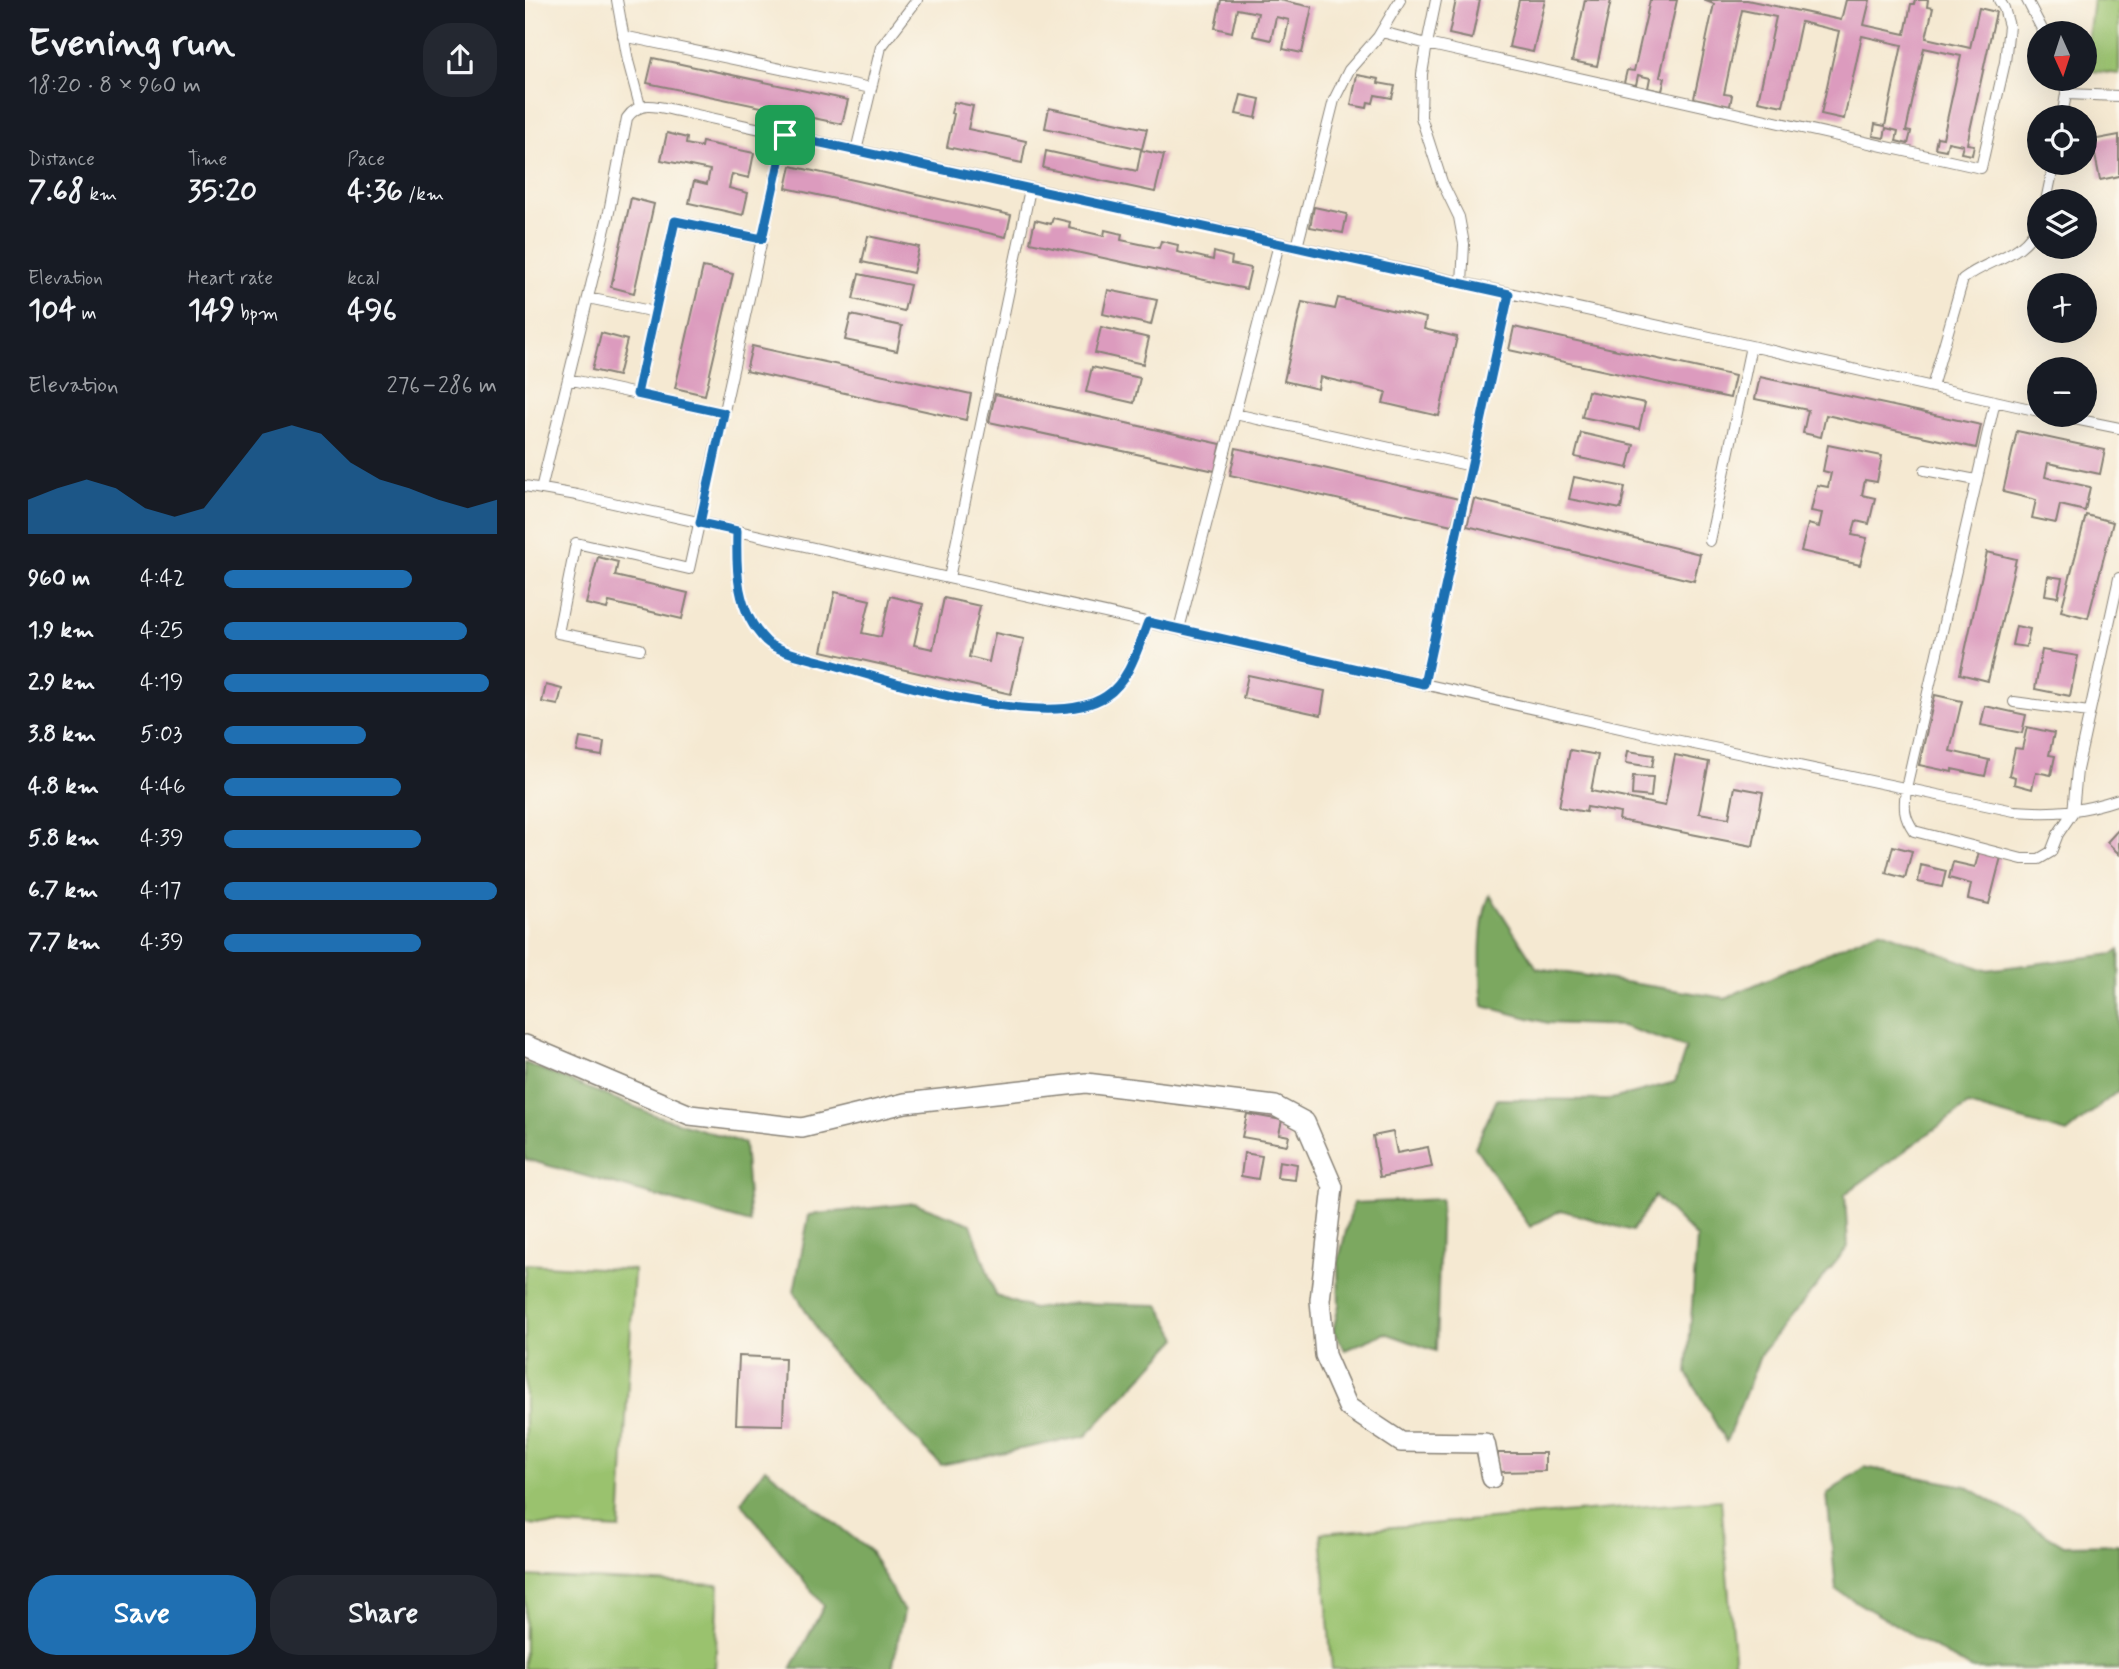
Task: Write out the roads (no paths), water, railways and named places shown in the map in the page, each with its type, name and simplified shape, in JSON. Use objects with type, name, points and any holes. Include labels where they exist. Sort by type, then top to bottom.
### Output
[{"type":"street","points":[[525,1045],[689,1115],[802,1128],[905,1103],[1086,1083],[1275,1106],[1305,1122],[1333,1186],[1320,1300],[1325,1355],[1348,1407],[1401,1442],[1485,1443],[1492,1478]]},
{"type":"lane","points":[[617,0],[640,106]]},
{"type":"lane","points":[[856,150],[881,47],[917,0]]},
{"type":"lane","points":[[1394,14],[1395,0]]},
{"type":"lane","points":[[1297,247],[1334,100],[1349,70],[1382,32],[1400,0]]},
{"type":"lane","points":[[1436,0],[1422,74],[1421,117],[1442,182],[1459,217],[1464,244],[1462,283]]},
{"type":"lane","points":[[1382,32],[1981,167],[2008,38],[2009,26],[1999,0]]},
{"type":"lane","points":[[2027,0],[2038,21]]},
{"type":"lane","points":[[623,36],[871,88]]},
{"type":"lane","points":[[2064,105],[2066,91]]},
{"type":"lane","points":[[2066,94],[2119,96]]},
{"type":"lane","points":[[541,489],[609,212],[627,118],[633,109],[640,106],[683,112],[2027,408]]},
{"type":"lane","points":[[640,649],[558,633],[576,543],[689,569],[785,135]]},
{"type":"lane","points":[[949,578],[1030,189]]},
{"type":"lane","points":[[637,394],[675,221],[762,239]]},
{"type":"lane","points":[[1932,387],[1963,279],[1975,270],[2021,248],[2027,242]]},
{"type":"lane","points":[[1179,629],[1279,244]]},
{"type":"lane","points":[[1424,684],[1509,294]]},
{"type":"lane","points":[[588,298],[655,312]]},
{"type":"lane","points":[[1710,541],[1751,346]]},
{"type":"lane","points":[[568,379],[724,413]]},
{"type":"lane","points":[[1995,401],[1906,788],[1906,820],[1914,831],[2022,859],[2039,859],[2051,852],[2058,834],[2073,812],[2077,770],[2119,578]]},
{"type":"lane","points":[[1235,414],[1472,466]]},
{"type":"lane","points":[[2097,424],[2119,428]]},
{"type":"lane","points":[[1925,470],[1976,480]]},
{"type":"lane","points":[[525,486],[2014,811],[2046,814],[2073,812],[2119,799]]},
{"type":"lane","points":[[737,531],[736,569],[741,599],[748,618],[767,643],[912,688],[969,701],[1060,710],[1095,701],[1106,696],[1122,679],[1132,663],[1148,622]]},
{"type":"lane","points":[[2014,702],[2089,712]]}]
